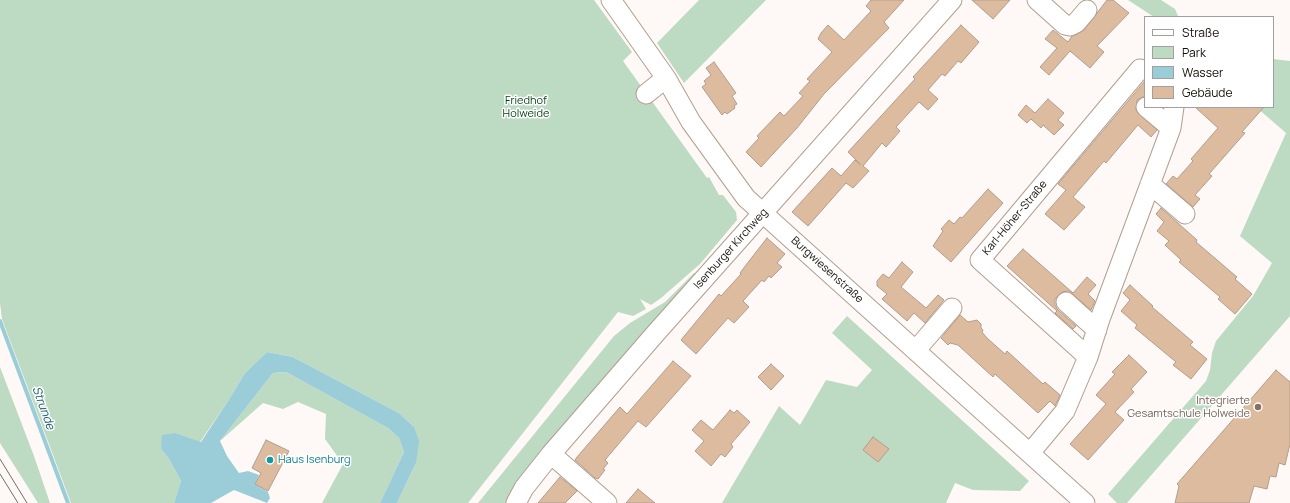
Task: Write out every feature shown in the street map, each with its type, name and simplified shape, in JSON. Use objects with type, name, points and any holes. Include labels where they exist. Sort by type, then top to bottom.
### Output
[{"type":"street","name":"Burgwiesenstraße","points":[[611,0],[666,78],[691,122],[743,194],[762,213],[1085,503]]},
{"type":"street","name":"Isenburger Kirchweg","points":[[516,503],[524,488],[551,454],[762,213],[952,0]]},
{"type":"street","points":[[1037,0],[1065,25],[1070,26],[1076,23],[1087,10]]},
{"type":"street","name":"Karl-Höher-Straße","points":[[1088,357],[980,260],[1140,69],[1144,70]]},
{"type":"street","points":[[646,94],[666,78]]},
{"type":"street","points":[[1148,108],[1171,128]]},
{"type":"street","points":[[1030,453],[1066,411],[1088,357],[1096,330],[1171,128],[1174,108]]},
{"type":"street","points":[[1150,184],[1186,214]]},
{"type":"street","points":[[1066,302],[1096,330]]},
{"type":"street","points":[[916,350],[952,308]]},
{"type":"street","points":[[551,454],[607,503]]},
{"type":"green space","name":"Friedhof Holweide","points":[[0,0],[594,0],[632,52],[623,61],[707,178],[709,177],[719,195],[723,195],[736,212],[737,220],[700,264],[661,298],[651,305],[640,299],[646,309],[633,316],[618,312],[468,503],[397,503],[416,463],[414,427],[399,413],[293,357],[267,352],[245,373],[200,442],[176,433],[161,449],[169,459],[181,481],[174,503],[71,503],[2,319],[0,303]]},
{"type":"green space","points":[[699,0],[766,0],[684,83],[657,43]]},
{"type":"green space","points":[[1128,0],[1161,0],[1175,9],[1178,16],[1152,16]]},
{"type":"green space","points":[[1274,59],[1290,61],[1290,316],[1127,503],[1117,503],[1108,494],[1206,381],[1210,370],[1212,353],[1216,341],[1253,296],[1272,263],[1240,236],[1286,133],[1257,108],[1274,108]]},
{"type":"green space","points":[[699,272],[508,503],[478,503],[614,336],[630,323],[665,302],[694,273]]},
{"type":"green space","points":[[847,316],[1029,481],[1020,491],[973,490],[955,483],[946,503],[722,503],[779,406],[800,425],[826,380],[857,387],[872,370],[832,333]]},
{"type":"green space","points":[[0,367],[34,456],[50,503],[38,503],[0,443]]},
{"type":"green space","points":[[286,372],[388,428],[399,438],[404,452],[380,503],[322,503],[343,464],[325,439],[326,414],[298,402],[283,409],[263,403],[220,441],[273,373]]},
{"type":"water","points":[[267,352],[293,357],[399,413],[414,427],[419,441],[416,463],[397,503],[380,503],[404,452],[399,438],[388,428],[286,372],[273,373],[220,441],[227,456],[239,473],[248,471],[259,475],[255,484],[268,492],[270,498],[267,503],[234,490],[211,503],[174,503],[181,481],[169,459],[161,449],[162,435],[176,433],[201,442],[245,373]]},
{"type":"building","points":[[871,0],[904,0],[884,22],[889,28],[824,94],[797,128],[761,167],[746,152],[759,138],[757,136],[780,112],[784,116],[803,96],[799,93],[810,81],[807,79],[832,52],[818,39],[821,33],[828,25],[844,40],[871,11],[866,6]]},
{"type":"building","points":[[972,0],[1010,0],[993,19]]},
{"type":"building","points":[[1107,0],[1113,0],[1129,13],[1097,46],[1104,52],[1090,68],[1070,51],[1049,75],[1040,67],[1057,48],[1045,39],[1053,30],[1068,42],[1072,36],[1084,30]]},
{"type":"building","points":[[961,25],[979,42],[961,63],[958,61],[945,76],[942,74],[928,90],[938,99],[928,110],[919,102],[896,127],[900,131],[886,147],[882,143],[863,166],[869,171],[853,188],[846,183],[808,226],[792,212],[832,168],[841,176],[855,160],[861,165],[848,152],[915,79],[913,77]]},
{"type":"building","points":[[714,62],[736,93],[732,96],[737,104],[734,106],[735,108],[727,114],[725,112],[722,115],[702,87],[706,84],[704,81],[711,75],[706,68]]},
{"type":"building","points":[[1144,82],[1144,96],[1137,100],[1136,110],[1157,130],[1151,137],[1138,125],[1106,163],[1104,161],[1073,197],[1085,207],[1064,230],[1045,214],[1066,190],[1058,184]]},
{"type":"building","points":[[1048,99],[1064,113],[1058,120],[1064,125],[1054,135],[1043,125],[1041,128],[1031,119],[1027,123],[1018,115],[1026,105],[1035,113]]},
{"type":"building","points":[[1196,108],[1263,108],[1242,132],[1245,133],[1209,174],[1212,176],[1195,195],[1200,199],[1193,207],[1166,184],[1173,176],[1177,179],[1193,161],[1191,159],[1218,128]]},
{"type":"building","points":[[988,189],[1003,203],[951,262],[933,246],[943,231],[941,229],[949,220],[954,224],[960,217],[962,218]]},
{"type":"building","points":[[1161,208],[1197,240],[1196,242],[1237,277],[1235,279],[1252,294],[1235,314],[1218,299],[1220,297],[1179,262],[1181,260],[1165,245],[1169,241],[1157,231],[1164,222],[1156,214]]},
{"type":"building","points":[[767,238],[785,254],[777,263],[782,267],[771,278],[769,276],[764,282],[762,280],[743,301],[749,307],[734,323],[728,318],[696,354],[681,340],[719,294],[721,296],[741,274],[740,273]]},
{"type":"building","points":[[1023,249],[1073,293],[1087,277],[1096,285],[1088,294],[1095,301],[1091,310],[1069,291],[1062,292],[1055,299],[1055,305],[1058,310],[1076,326],[1073,329],[1055,313],[1057,311],[1007,266]]},
{"type":"building","points":[[902,262],[913,272],[901,287],[926,308],[938,295],[944,300],[925,323],[914,313],[907,321],[882,299],[887,294],[877,286],[877,281],[883,274],[889,278]]},
{"type":"building","points":[[1130,285],[1153,306],[1152,307],[1193,342],[1190,345],[1207,359],[1191,379],[1173,365],[1176,362],[1135,328],[1137,325],[1121,311],[1130,300],[1123,293]]},
{"type":"building","points":[[960,315],[968,322],[977,320],[981,324],[981,328],[983,330],[982,332],[987,338],[1005,354],[1007,351],[1043,384],[1045,382],[1060,395],[1055,406],[1050,401],[1038,413],[995,374],[993,377],[958,345],[950,343],[948,345],[941,338]]},
{"type":"building","points":[[1129,355],[1147,372],[1131,389],[1134,392],[1115,412],[1124,420],[1088,460],[1070,444],[1106,404],[1096,395],[1115,374],[1112,372]]},
{"type":"building","points":[[673,361],[691,376],[646,427],[638,421],[605,460],[608,463],[603,469],[605,470],[598,479],[595,478],[575,460],[577,457],[620,407],[627,414]]},
{"type":"building","points":[[771,364],[784,376],[771,390],[758,377]]},
{"type":"building","name":"Integrierte Gesamtschule Holweide","points":[[1276,370],[1290,382],[1290,444],[1285,465],[1279,463],[1276,477],[1270,476],[1267,489],[1254,486],[1249,503],[1175,503],[1179,486],[1177,484]]},
{"type":"building","points":[[730,410],[734,413],[737,410],[750,422],[731,444],[733,447],[725,457],[721,454],[711,466],[695,451],[704,441],[692,430],[701,420],[713,430]]},
{"type":"building","points":[[873,437],[889,449],[878,462],[863,450]]},
{"type":"building","name":"Haus Isenburg","points":[[266,440],[289,451],[268,491],[255,484],[261,473],[252,468]]},
{"type":"building","points":[[560,477],[577,491],[565,503],[538,503]]},
{"type":"building","points":[[638,489],[655,503],[626,503]]},
{"type":"waterway","name":"Strunde","points":[[0,321],[68,503]]},
{"type":"tram line","points":[[0,459],[27,503]]},
{"type":"tram line","points":[[0,474],[18,503]]},
{"type":"place","name":"Integrierte Gesamtschule Holweide","points":[[1258,407]]},
{"type":"place","name":"Haus Isenburg","points":[[270,460]]}]
